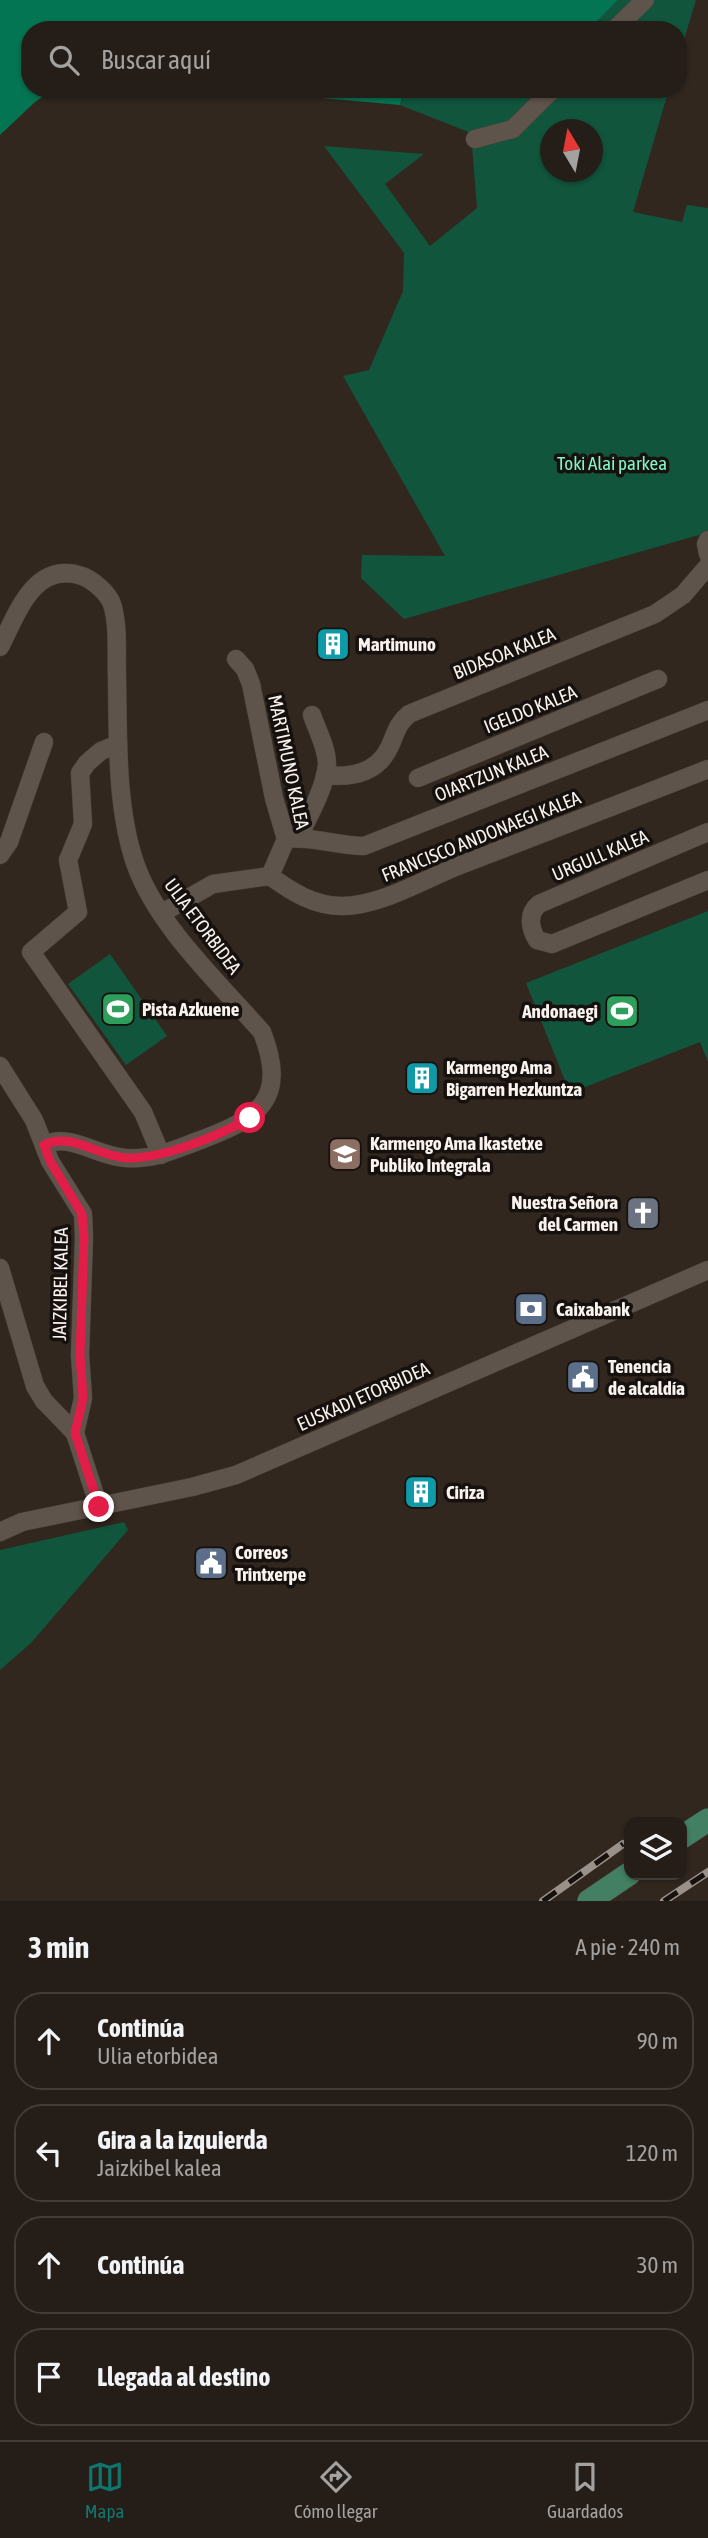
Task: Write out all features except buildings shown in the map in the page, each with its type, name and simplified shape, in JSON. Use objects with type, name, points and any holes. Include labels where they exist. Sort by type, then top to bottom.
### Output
[{"type":"main road","points":[[687,1834],[708,1819]]},
{"type":"main road","points":[[589,1901],[624,1877]]},
{"type":"street","points":[[623,21],[645,0]]},
{"type":"street","points":[[475,139],[513,129],[543,98]]},
{"type":"street","points":[[708,540],[708,554]]},
{"type":"street","name":"BIDASOA KALEA","points":[[325,775],[341,777],[370,770],[381,762],[397,727],[409,714],[655,614],[683,595],[708,566]]},
{"type":"street","name":"ULIA ETORBIDEA","points":[[0,647],[24,600],[39,581],[70,572],[91,579],[111,601],[116,621],[118,744],[124,819],[131,849],[149,894],[186,945],[262,1032],[272,1067],[271,1088],[264,1103],[250,1118],[232,1128],[160,1155],[125,1158],[105,1155],[55,1139],[44,1145]]},
{"type":"street","name":"MARTIMUNO KALEA","points":[[236,659],[245,669],[251,684],[274,798],[292,839],[270,876]]},
{"type":"street","name":"IGELDO KALEA","points":[[418,778],[659,679]]},
{"type":"street","name":"OIARTZUN KALEA","points":[[292,839],[306,837],[342,846],[364,846],[708,710]]},
{"type":"street","points":[[292,839],[325,775],[327,762],[312,715]]},
{"type":"street","points":[[0,855],[9,842],[44,742]]},
{"type":"street","points":[[118,744],[101,751],[80,773],[83,824],[68,860],[78,912],[31,952],[143,1112],[160,1155]]},
{"type":"street","name":"FRANCISCO ANDONAEGI KALEA","points":[[270,876],[294,894],[316,902],[341,906],[366,904],[708,769]]},
{"type":"street","name":"URGULL KALEA","points":[[708,832],[539,904],[531,914],[533,934],[537,940],[544,943],[566,941],[708,880]]},
{"type":"street","points":[[163,913],[214,884],[270,876]]},
{"type":"street","name":"JAIZKIBEL KALEA","points":[[0,1066],[34,1120],[50,1161],[82,1214],[84,1237],[80,1355],[83,1398],[75,1433]]},
{"type":"street","points":[[0,1268],[36,1386],[44,1401],[75,1433],[99,1507]]},
{"type":"street","name":"EUSKADI ETORBIDEA","points":[[0,1532],[22,1522],[236,1475],[708,1270]]},
{"type":"street","points":[[44,1401],[66,1409],[76,1406],[83,1398]]},
{"type":"street","name":"EUSKADI ETORBIDEA","points":[[0,1520],[22,1522]]},
{"type":"green space","points":[[0,0],[618,0],[597,21],[21,21],[21,98],[41,98],[0,135]]},
{"type":"green space","points":[[618,0],[696,0],[687,30],[687,21],[597,21]]},
{"type":"green space","points":[[322,98],[402,98],[400,105]]},
{"type":"green space","name":"Toki Alai parkea","points":[[402,98],[666,98],[633,212],[682,222],[687,205],[708,208],[708,546],[699,535],[404,619],[361,578],[362,555],[445,556],[343,376],[369,370],[403,291],[404,253],[324,146],[424,154],[385,184],[430,246],[477,208],[471,133],[400,105]]},
{"type":"green space","name":"Andonaegi","points":[[708,911],[708,1062],[700,1042],[570,1093],[526,983]]},
{"type":"green space","points":[[110,954],[167,1036],[126,1065],[68,984]]},
{"type":"green space","points":[[124,1522],[128,1530],[31,1643],[0,1670],[0,1550]]},
{"type":"railway","points":[[543,1901],[623,1844]]},
{"type":"railway","points":[[664,1901],[708,1872]]},
{"type":"place","name":"Martimuno","points":[[333,644]]},
{"type":"place","name":"Pista Azkuene","points":[[118,1009]]},
{"type":"place","name":"Andonaegi","points":[[622,1011]]},
{"type":"place","name":"Karmengo Ama Bigarren Hezkuntza","points":[[422,1078]]},
{"type":"place","name":"Karmengo Ama Ikastetxe Publiko Integrala","points":[[345,1154]]},
{"type":"place","name":"Nuestra Señora del Carmen","points":[[643,1213]]},
{"type":"place","name":"Caixabank","points":[[531,1309]]},
{"type":"place","name":"Tenencia de alcaldía","points":[[583,1377]]},
{"type":"place","name":"Ciriza","points":[[421,1492]]},
{"type":"place","name":"Correos Trintxerpe","points":[[211,1563]]},
{"type":"route","points":[[99,1507],[75,1433],[83,1398],[80,1355],[84,1237],[82,1214],[50,1161],[44,1145],[55,1139],[105,1155],[125,1158],[153,1157],[232,1128],[250,1118]]}]
